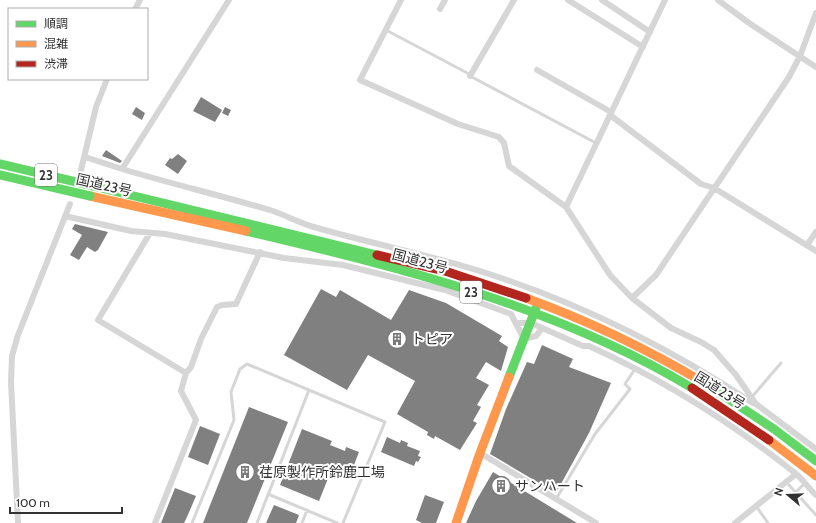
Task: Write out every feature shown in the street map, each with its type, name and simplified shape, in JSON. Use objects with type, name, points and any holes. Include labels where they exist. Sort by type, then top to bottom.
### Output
[{"type":"main road","name":"国道23号","points":[[0,164],[445,270],[539,301],[583,319],[688,373],[736,403],[816,461]]},
{"type":"main road","name":"国道23号","points":[[0,175],[434,279],[534,313],[593,337],[661,370],[702,394],[762,434],[816,476]]},
{"type":"main road","points":[[456,523],[480,453],[539,301]]},
{"type":"street","points":[[122,169],[229,0]]},
{"type":"street","points":[[401,0],[360,80],[458,124],[499,138],[504,143],[508,166],[566,207],[610,275],[632,298],[671,328],[702,342],[714,350],[736,375],[756,404]]},
{"type":"street","points":[[440,9],[445,0]]},
{"type":"street","points":[[470,75],[514,0]]},
{"type":"street","points":[[568,0],[643,47]]},
{"type":"street","points":[[602,0],[650,32]]},
{"type":"street","points":[[566,207],[664,0]]},
{"type":"street","points":[[718,0],[816,67]]},
{"type":"street","points":[[632,298],[656,275],[789,77],[800,56],[816,13]]},
{"type":"street","points":[[537,70],[610,113],[701,184],[714,188],[816,251]]},
{"type":"street","points":[[81,170],[96,107],[107,80]]},
{"type":"street","points":[[85,157],[187,189],[274,212],[313,227],[464,266],[522,285],[636,334],[683,359],[756,404],[816,449]]},
{"type":"street","points":[[18,523],[12,443],[12,356],[18,335],[70,204]]},
{"type":"street","points":[[65,216],[150,233],[165,234],[260,252],[284,258],[343,265],[444,290],[511,314],[524,339],[536,336],[542,328]]},
{"type":"street","points":[[806,245],[816,232]]},
{"type":"street","points":[[150,233],[98,320],[186,373]]},
{"type":"street","points":[[155,523],[196,420],[181,390],[186,373],[191,368],[201,339],[216,308],[222,305],[236,304],[260,252]]},
{"type":"street","points":[[516,323],[531,323],[583,346],[589,346],[636,369],[704,409],[796,474],[816,495]]},
{"type":"street","points":[[589,346],[593,337]]},
{"type":"street","points":[[480,453],[596,523]]},
{"type":"street","points":[[735,523],[796,474]]},
{"type":"lane","points":[[386,30],[596,143]]},
{"type":"lane","points":[[751,398],[781,363]]},
{"type":"lane","points":[[192,523],[234,420],[231,392],[240,369],[247,364],[385,422],[344,523]]},
{"type":"lane","points":[[556,499],[595,434],[630,389],[626,384],[636,369]]},
{"type":"lane","points":[[257,523],[309,390]]},
{"type":"lane","points":[[796,492],[805,483]]},
{"type":"lane","points":[[789,485],[816,515]]},
{"type":"lane","points":[[268,494],[338,523]]},
{"type":"lane","points":[[756,506],[768,523]]},
{"type":"lane","points":[[302,523],[307,510]]},
{"type":"building","points":[[201,97],[222,110],[215,122],[193,111]]},
{"type":"building","points":[[136,107],[145,113],[142,120],[132,114]]},
{"type":"building","points":[[225,107],[231,110],[228,116],[222,113]]},
{"type":"building","points":[[106,150],[122,161],[120,163],[102,156]]},
{"type":"building","points":[[178,154],[187,161],[178,174],[165,165],[170,158],[172,159]]},
{"type":"building","points":[[75,224],[108,232],[98,250],[95,252],[87,247],[79,260],[70,255],[82,235],[72,229]]},
{"type":"building","name":"トピア","points":[[321,289],[336,297],[340,290],[391,320],[409,290],[446,303],[502,336],[499,341],[508,347],[501,371],[486,362],[476,378],[489,385],[477,405],[481,407],[473,421],[477,423],[460,450],[435,436],[434,439],[427,435],[428,432],[397,414],[415,381],[368,355],[347,390],[284,355]]},
{"type":"building","points":[[542,345],[573,359],[569,367],[611,383],[589,433],[556,493],[490,454],[506,409],[527,362],[534,364]]},
{"type":"building","name":"荏原製作所鈴鹿工場","points":[[249,407],[288,422],[247,523],[203,523]]},
{"type":"building","points":[[200,426],[220,434],[208,465],[188,457]]},
{"type":"building","points":[[302,429],[332,441],[330,445],[345,451],[346,447],[359,452],[349,478],[331,471],[319,501],[280,485]]},
{"type":"building","points":[[387,437],[400,443],[401,440],[408,443],[407,446],[420,451],[418,456],[421,457],[418,462],[416,461],[414,466],[381,452]]},
{"type":"building","name":"サンハート","points":[[493,472],[577,523],[466,523],[476,501]]},
{"type":"building","points":[[175,488],[196,496],[184,523],[161,523]]},
{"type":"building","points":[[425,495],[444,502],[436,523],[422,523],[416,520]]},
{"type":"building","points":[[274,505],[299,515],[296,523],[266,523]]},
{"type":"traffic: fast","points":[[0,164],[93,186]]},
{"type":"traffic: fast","points":[[0,175],[90,196]]},
{"type":"traffic: fast","points":[[93,186],[377,255]]},
{"type":"traffic: fast","points":[[246,231],[361,259],[475,292],[586,334],[640,359],[692,388]]},
{"type":"traffic: fast","points":[[509,377],[536,308]]},
{"type":"traffic: fast","points":[[706,384],[774,429],[816,461]]},
{"type":"traffic: slow","points":[[90,196],[246,231]]},
{"type":"traffic: slow","points":[[526,298],[573,316],[618,337],[663,359],[706,384]]},
{"type":"traffic: slow","points":[[456,523],[480,453],[509,377]]},
{"type":"traffic: slow","points":[[769,440],[816,476]]},
{"type":"traffic: jam","points":[[377,255],[445,271],[526,298]]},
{"type":"traffic: jam","points":[[692,388],[769,440]]},
{"type":"place","name":"トピア","points":[[397,339]]},
{"type":"place","name":"荏原製作所鈴鹿工場","points":[[245,472]]},
{"type":"place","name":"サンハート","points":[[501,486]]}]
